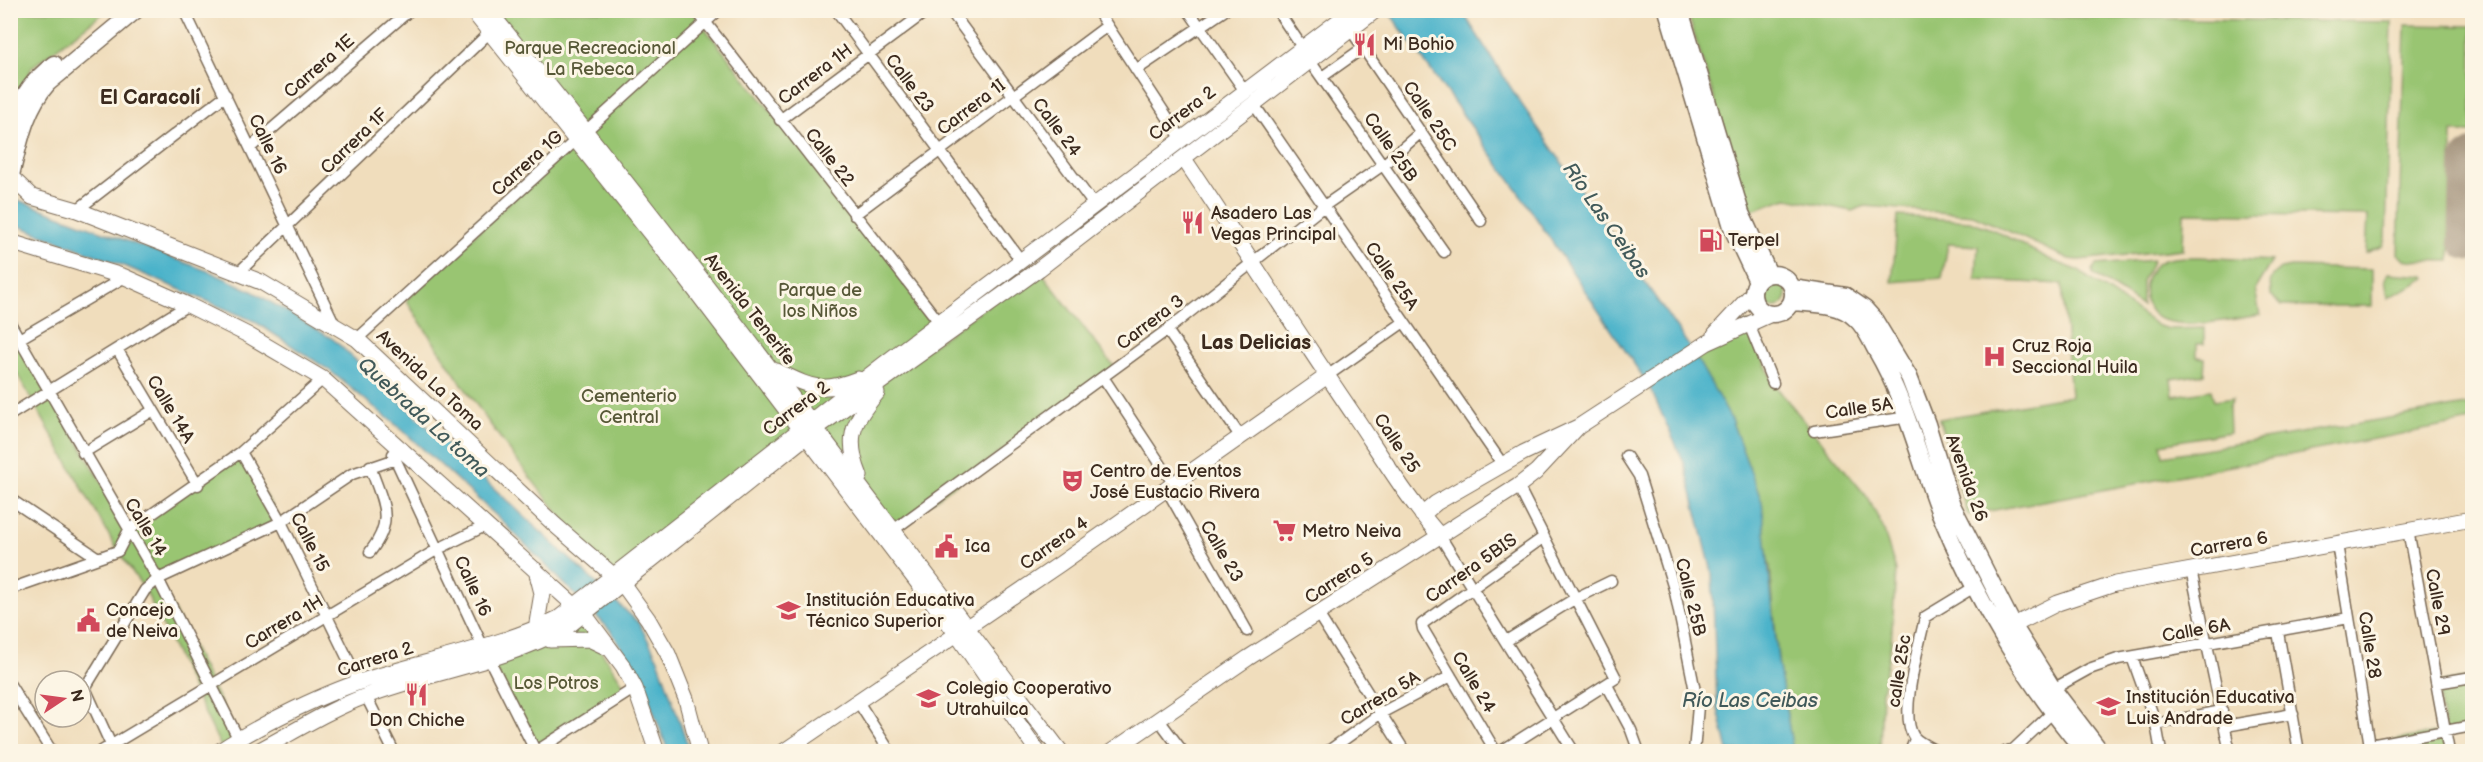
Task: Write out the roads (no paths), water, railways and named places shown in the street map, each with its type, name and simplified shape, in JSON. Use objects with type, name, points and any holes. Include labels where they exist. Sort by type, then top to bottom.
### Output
[{"type":"main road","points":[[10,133],[23,95],[34,80],[119,10]]},
{"type":"main road","points":[[11,178],[28,111],[37,95],[48,83],[136,10]]},
{"type":"main road","name":"Avenida Tenerife","points":[[472,10],[581,135],[772,368],[809,428],[869,498],[961,629],[1038,752]]},
{"type":"main road","name":"Avenida Tenerife","points":[[488,10],[581,135],[809,428],[961,629],[1061,752]]},
{"type":"main road","name":"Carrera 2","points":[[886,371],[939,322],[1022,262],[1302,47],[1376,10]]},
{"type":"main road","points":[[1660,10],[1675,37]]},
{"type":"main road","points":[[1667,10],[1733,230],[1759,283]]},
{"type":"main road","points":[[1680,10],[1741,213],[1759,283],[1757,308],[1769,315],[1782,313],[1792,295]]},
{"type":"main road","name":"Carrera 2","points":[[218,752],[242,745],[362,689],[487,654],[539,635],[583,609],[809,428],[886,371],[1030,276],[1255,105],[1355,21]]},
{"type":"main road","name":"Calle 25","points":[[1184,159],[1255,262],[1327,376],[1422,514],[1440,536]]},
{"type":"main road","name":"Avenida La Toma","points":[[11,178],[32,197],[77,210],[239,272],[357,339],[555,525],[614,582],[648,619],[668,654],[686,699],[700,752]]},
{"type":"main road","points":[[10,242],[125,277],[248,335],[323,379],[536,570],[583,609],[635,688],[657,752]]},
{"type":"main road","name":"Avenida 26","points":[[1759,283],[1785,278],[1792,295]]},
{"type":"main road","name":"Carrera 5","points":[[1707,343],[1759,283]]},
{"type":"main road","name":"Avenida 26","points":[[1792,295],[1839,308],[1857,319],[1895,382],[1909,417],[1939,510],[1976,586],[2101,752]]},
{"type":"main road","name":"Avenida 26","points":[[1792,295],[1846,296],[1865,309],[1874,319],[1909,377],[1927,424],[1952,505],[2007,628],[2053,712],[2085,752]]},
{"type":"main road","name":"Carrera 5","points":[[1422,514],[1436,503],[1523,453],[1578,427],[1707,343],[1748,322],[1769,315]]},
{"type":"main road","points":[[772,368],[808,387],[822,389],[886,371]]},
{"type":"main road","points":[[869,498],[853,460],[851,441],[855,422],[886,371]]},
{"type":"main road","name":"Carrera 4","points":[[783,752],[961,629],[1060,564],[1327,376]]},
{"type":"main road","name":"Carrera 5","points":[[1111,752],[1318,614],[1518,486],[1536,472],[1578,427]]},
{"type":"main road","points":[[1523,453],[1530,453],[1536,458],[1538,465],[1536,472]]},
{"type":"main road","name":"Carrera 6","points":[[2007,628],[2085,592],[2472,519]]},
{"type":"main road","points":[[536,570],[542,593],[539,635],[589,639],[612,650]]},
{"type":"main road","name":"Carrera 2","points":[[256,752],[362,689]]},
{"type":"street","name":"Calle 16","points":[[184,10],[335,325]]},
{"type":"street","name":"Carrera 1E","points":[[251,147],[410,10]]},
{"type":"street","name":"Calle 22","points":[[696,10],[939,322]]},
{"type":"street","name":"Carrera 1G","points":[[357,339],[718,10]]},
{"type":"street","name":"Calle 23","points":[[836,10],[1022,262]]},
{"type":"street","name":"Carrera 1H","points":[[780,120],[928,10]]},
{"type":"street","name":"Calle 24","points":[[950,10],[1094,205]]},
{"type":"street","points":[[1097,10],[1181,138]]},
{"type":"street","points":[[1188,10],[1245,91]]},
{"type":"street","points":[[1136,70],[1225,10]]},
{"type":"street","points":[[1277,10],[1302,47]]},
{"type":"street","name":"Calle 25C","points":[[1355,21],[1364,48],[1481,221]]},
{"type":"street","name":"Carrera 1I","points":[[854,215],[1107,26]]},
{"type":"street","name":"Carrera 1F","points":[[239,272],[490,32]]},
{"type":"street","points":[[1322,77],[1364,48]]},
{"type":"street","name":"Calle 25B","points":[[1310,61],[1444,252]]},
{"type":"street","points":[[77,210],[226,95]]},
{"type":"street","name":"Calle 25A","points":[[1255,105],[1503,465]]},
{"type":"street","name":"Carrera 3","points":[[892,531],[1167,330],[1324,206],[1383,165],[1421,132]]},
{"type":"street","points":[[19,339],[125,277]]},
{"type":"street","points":[[10,415],[188,305]]},
{"type":"street","name":"Carrera 4","points":[[1327,376],[1404,321]]},
{"type":"street","points":[[1748,322],[1773,383]]},
{"type":"street","name":"Calle 14","points":[[10,323],[83,453],[158,579],[242,745]]},
{"type":"street","points":[[1167,330],[1240,436]]},
{"type":"street","name":"Calle 14A","points":[[117,348],[152,411],[198,485]]},
{"type":"street","name":"Calle 23","points":[[1103,377],[1169,486],[1247,631]]},
{"type":"street","points":[[10,589],[118,551],[129,530],[198,485],[241,452],[323,379]]},
{"type":"street","points":[[83,453],[152,411]]},
{"type":"street","name":"Calle 5A","points":[[1814,431],[1909,417]]},
{"type":"street","name":"Calle 16","points":[[384,433],[487,654],[536,751]]},
{"type":"street","name":"Calle 15","points":[[241,452],[281,522],[328,614],[394,752]]},
{"type":"street","name":"Calle 25B","points":[[1626,456],[1639,476],[1676,592],[1698,706],[1694,752]]},
{"type":"street","points":[[111,745],[86,693],[86,683],[145,590],[158,579],[281,522],[341,480],[370,466],[396,459]]},
{"type":"street","points":[[370,466],[386,519],[386,529],[370,552]]},
{"type":"street","points":[[1518,486],[1576,598],[1639,752]]},
{"type":"street","points":[[10,499],[98,558]]},
{"type":"street","name":"Carrera 1H","points":[[100,752],[438,549],[487,525]]},
{"type":"street","name":"Calle 29","points":[[2408,530],[2449,752]]},
{"type":"street","name":"Calle 25","points":[[1440,536],[1574,752]]},
{"type":"street","name":"Carrera 5BIS","points":[[1423,629],[1424,620],[1544,537]]},
{"type":"street","name":"Calle 28","points":[[2337,544],[2370,748]]},
{"type":"street","points":[[2192,570],[2230,752]]},
{"type":"street","points":[[1506,641],[1576,598],[1611,581]]},
{"type":"street","name":"calle 25c","points":[[1915,739],[1908,723],[1908,705],[1925,617],[1976,586]]},
{"type":"street","points":[[1318,614],[1405,752]]},
{"type":"street","name":"Calle 6A","points":[[2053,689],[2089,669],[2118,659],[2208,645],[2349,618]]},
{"type":"street","name":"Calle 24","points":[[1423,629],[1498,752]]},
{"type":"street","points":[[2278,632],[2299,752]]},
{"type":"street","points":[[2132,657],[2156,724],[2161,752]]},
{"type":"street","name":"Carrera 5A","points":[[1327,752],[1381,712],[1451,676]]},
{"type":"street","points":[[2437,683],[2472,677]]},
{"type":"street","points":[[1498,752],[1611,681]]},
{"type":"street","points":[[10,685],[52,752]]},
{"type":"street","points":[[536,751],[635,688]]},
{"type":"street","points":[[857,700],[890,752]]},
{"type":"street","points":[[2156,724],[2222,711]]},
{"type":"street","points":[[2005,752],[2014,749],[2053,712]]},
{"type":"street","points":[[2225,726],[2293,714]]},
{"type":"street","points":[[1159,720],[1182,752]]},
{"type":"street","points":[[2370,748],[2472,726]]},
{"type":"street","points":[[1910,752],[1915,739],[1938,752]]},
{"type":"water","name":"Río Las Ceibas","points":[[1388,11],[1462,11],[1520,102],[1693,352],[1731,419],[1762,502],[1778,661],[1793,751],[1728,751],[1717,705],[1712,572],[1685,465],[1649,386],[1518,191]]},
{"type":"water","points":[[10,197],[213,273],[252,291],[333,339],[639,623],[658,659],[690,751],[668,751],[642,680],[611,631],[501,520],[401,429],[329,370],[254,321],[127,267],[11,223]]},
{"type":"place","name":"Mi Bohio","points":[[1365,44]]},
{"type":"place","name":"Asadero Las Vegas Principal","points":[[1193,223]]},
{"type":"place","name":"Terpel","points":[[1710,240]]},
{"type":"place","name":"Cruz Roja Seccional Huila","points":[[1994,356]]},
{"type":"place","name":"Centro de Eventos José Eustacio Rivera","points":[[1072,481]]},
{"type":"place","name":"Metro Neiva","points":[[1284,531]]},
{"type":"place","name":"Ica","points":[[947,546]]},
{"type":"place","name":"Institución Educativa Técnico Superior","points":[[788,610]]},
{"type":"place","name":"Concejo de Neiva","points":[[88,620]]},
{"type":"place","name":"Don Chiche","points":[[417,694]]},
{"type":"place","name":"Colegio Cooperativo Utrahuilca","points":[[928,698]]},
{"type":"place","name":"Institución Educativa Luis Andrade","points":[[2108,707]]},
{"type":"district","name":"El Caracolí","points":[[150,97]]},
{"type":"district","name":"Las Delicias","points":[[1256,342]]},
{"type":"park label","name":"Parque Recreacional La Rebeca","points":[[590,58]]},
{"type":"park label","name":"Parque de los Niños","points":[[820,300]]},
{"type":"park label","name":"Cementerio Central","points":[[629,406]]},
{"type":"park label","name":"Los Potros","points":[[556,683]]},
{"type":"water label","name":"Quebrada La toma","points":[[424,417]]}]
